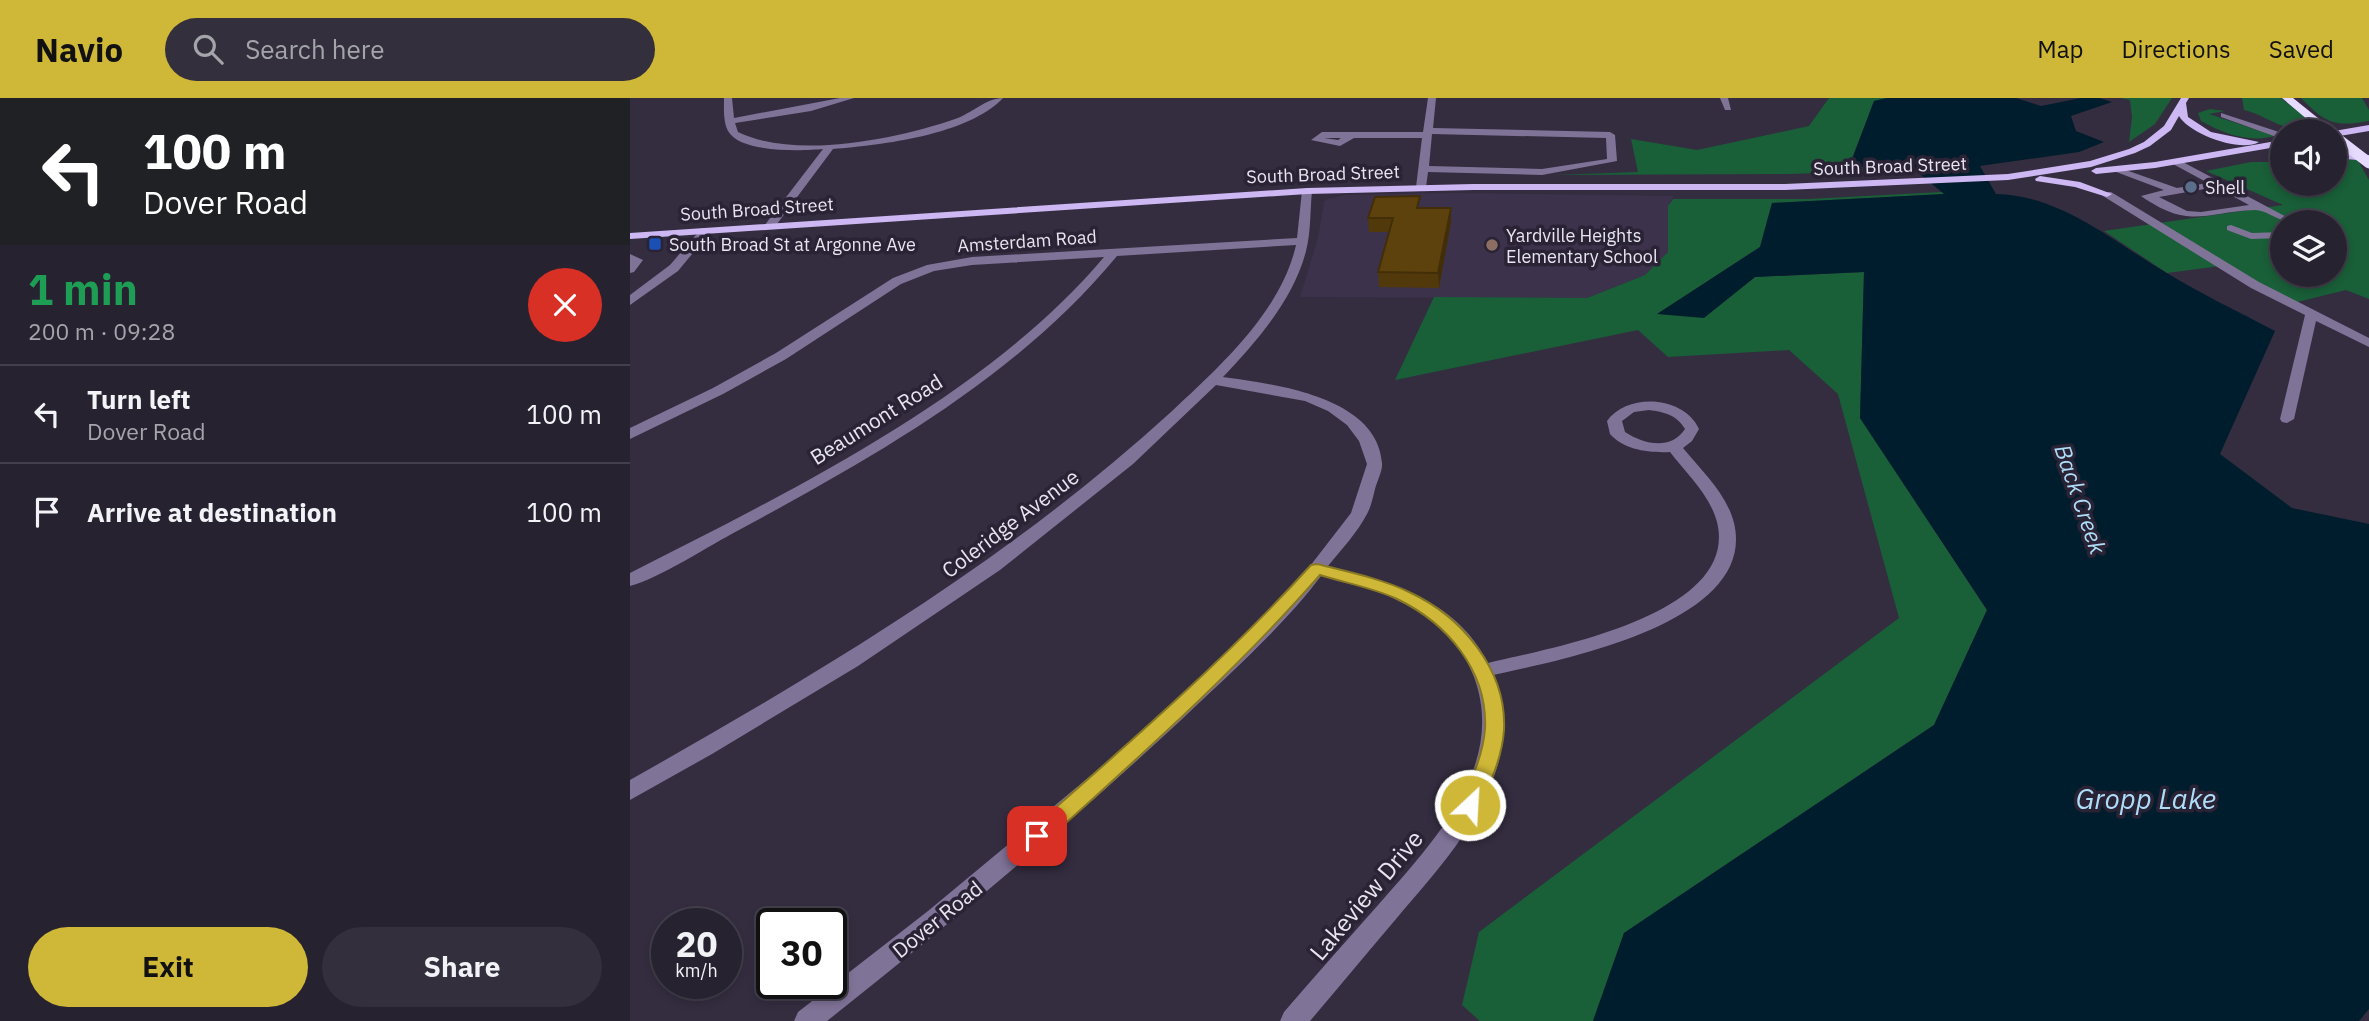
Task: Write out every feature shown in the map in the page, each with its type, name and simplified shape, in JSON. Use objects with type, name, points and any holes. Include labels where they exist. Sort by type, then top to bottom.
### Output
[{"type":"highway","points":[[2287,98],[2313,119]]},
{"type":"highway","points":[[2347,144],[2369,160]]},
{"type":"main road","points":[[2184,100],[2184,118],[2208,134],[2244,142],[2270,141]]},
{"type":"main road","name":"South Broad Street","points":[[2013,177],[2091,164],[2132,151],[2160,136],[2184,100]]},
{"type":"main road","points":[[2347,132],[2369,128]]},
{"type":"main road","points":[[2362,143],[2356,135],[2369,128]]},
{"type":"main road","name":"South Broad Street","points":[[630,236],[1307,191],[1421,187],[1691,189],[1912,183],[2155,165],[2270,142]]},
{"type":"main road","points":[[2155,165],[2270,155]]},
{"type":"main road","points":[[2347,157],[2369,160]]},
{"type":"main road","points":[[2110,170],[2095,184],[2112,197]]},
{"type":"main road","points":[[2013,177],[2076,184],[2112,197]]},
{"type":"street","points":[[728,98],[732,131],[736,135],[754,142],[788,147],[830,146],[886,139],[943,126],[975,114],[999,98]]},
{"type":"street","points":[[731,121],[811,108],[849,98]]},
{"type":"street","points":[[1421,187],[1432,98]]},
{"type":"street","points":[[1724,98],[1728,108]]},
{"type":"street","points":[[2224,115],[2270,135]]},
{"type":"street","points":[[1352,135],[1610,135],[1612,161],[1584,167],[1542,172],[1423,169]]},
{"type":"street","points":[[1570,135],[1574,138],[1576,164],[1584,167]]},
{"type":"street","points":[[770,226],[830,146]]},
{"type":"street","points":[[2176,162],[2270,211]]},
{"type":"street","points":[[2110,170],[2178,191]]},
{"type":"street","points":[[2112,197],[2149,196],[2218,184]]},
{"type":"street","name":"Coleridge Avenue","points":[[630,791],[797,695],[898,632],[992,568],[1117,470],[1213,380],[1258,327],[1282,291],[1298,260],[1303,241],[1307,191]]},
{"type":"street","points":[[2149,196],[2185,214],[2201,215],[2261,206]]},
{"type":"street","points":[[2112,197],[2255,285],[2369,343]]},
{"type":"street","points":[[2231,228],[2251,236],[2270,235]]},
{"type":"street","points":[[630,301],[674,268],[706,230]]},
{"type":"street","name":"Amsterdam Road","points":[[630,434],[782,356],[882,290],[912,274],[972,261],[1303,241]]},
{"type":"street","name":"Beaumont Road","points":[[630,580],[808,486],[946,401],[1038,332],[1070,303],[1114,252]]},
{"type":"street","points":[[630,258],[637,260],[630,269]]},
{"type":"street","points":[[2287,419],[2311,315]]},
{"type":"street","name":"Dover Road","points":[[807,1021],[938,919],[1077,803],[1186,704],[1274,617],[1317,569],[1368,501],[1376,467],[1372,449],[1349,419],[1309,398],[1286,391],[1213,380]]},
{"type":"street","points":[[1649,406],[1674,411],[1684,416],[1692,429],[1683,442],[1673,446],[1636,445],[1618,435],[1614,421],[1626,410],[1637,407],[1649,406]]},
{"type":"street","points":[[1483,671],[1597,643],[1634,631],[1666,616],[1694,598],[1712,581],[1723,564],[1728,546],[1727,528],[1720,508],[1673,446]]},
{"type":"street","name":"Lakeview Drive","points":[[1293,1021],[1440,850],[1470,805],[1487,767],[1494,729],[1492,699],[1483,671],[1472,651],[1453,629],[1430,610],[1402,595],[1317,569]]},
{"type":"shaded area","name":"Yardville Heights Elementary School","points":[[1454,193],[1673,196],[1668,207],[1668,252],[1645,275],[1587,298],[1300,297],[1318,238],[1324,202],[1328,199],[1345,195]]},
{"type":"green space","points":[[1829,98],[1887,98],[1874,101],[1851,161],[1872,171],[1555,175],[1638,172],[1631,139],[1697,150],[1809,126]]},
{"type":"green space","points":[[2121,98],[2172,98],[2155,124],[2129,142],[2132,117],[2130,100]]},
{"type":"green space","points":[[2242,98],[2281,98],[2307,119],[2270,120],[2244,110]]},
{"type":"green space","points":[[2301,98],[2362,98],[2369,110],[2369,121],[2347,124],[2347,119],[2327,119]]},
{"type":"green space","points":[[2210,109],[2225,111],[2209,114],[2270,134],[2270,137],[2246,138],[2219,130],[2201,121],[2198,113]]},
{"type":"green space","points":[[2347,159],[2357,159],[2369,180],[2369,299],[2346,290],[2285,305],[2220,266],[2167,273],[2104,231],[2283,205],[2206,171],[2251,162],[2270,162],[2270,196],[2347,196]]},
{"type":"green space","points":[[1942,192],[1946,194],[1772,203],[1760,247],[1659,313],[1704,317],[1755,277],[1864,272],[1860,418],[1987,610],[1934,725],[1624,933],[1593,1021],[1480,1021],[1462,1005],[1479,932],[1899,618],[1838,394],[1789,350],[1668,357],[1638,330],[1395,380],[1434,297],[1587,298],[1645,275],[1668,252],[1668,206],[1673,199],[1808,199]]},
{"type":"water","name":"Gropp Lake","points":[[1887,98],[2016,98],[2041,106],[2081,98],[2099,98],[2112,102],[2071,116],[2076,131],[2104,142],[2079,152],[1980,166],[1996,194],[2020,196],[2064,211],[2179,280],[2275,331],[2220,454],[2292,508],[2369,524],[2369,1009],[2359,1021],[1593,1021],[1624,933],[1934,725],[1987,610],[1860,418],[1864,272],[1755,277],[1704,318],[1657,314],[1760,247],[1772,203],[1944,194],[1915,170],[1872,171],[1851,162],[1874,101]]},
{"type":"building","points":[[1420,196],[1417,208],[1451,208],[1438,273],[1378,272],[1393,218],[1368,218],[1375,197]]},
{"type":"place","name":"Shell","points":[[2191,187]]},
{"type":"place","name":"South Broad St at Argonne Ave","points":[[655,244]]},
{"type":"place","name":"Yardville Heights Elementary School","points":[[1492,245]]},
{"type":"route","points":[[1037,836],[1186,704],[1274,617],[1317,569],[1402,595],[1430,610],[1453,629],[1472,651],[1483,671],[1492,699],[1494,729],[1487,767],[1470,805]]},
{"type":"water label","name":"Back Creek","points":[[2081,499]]}]
